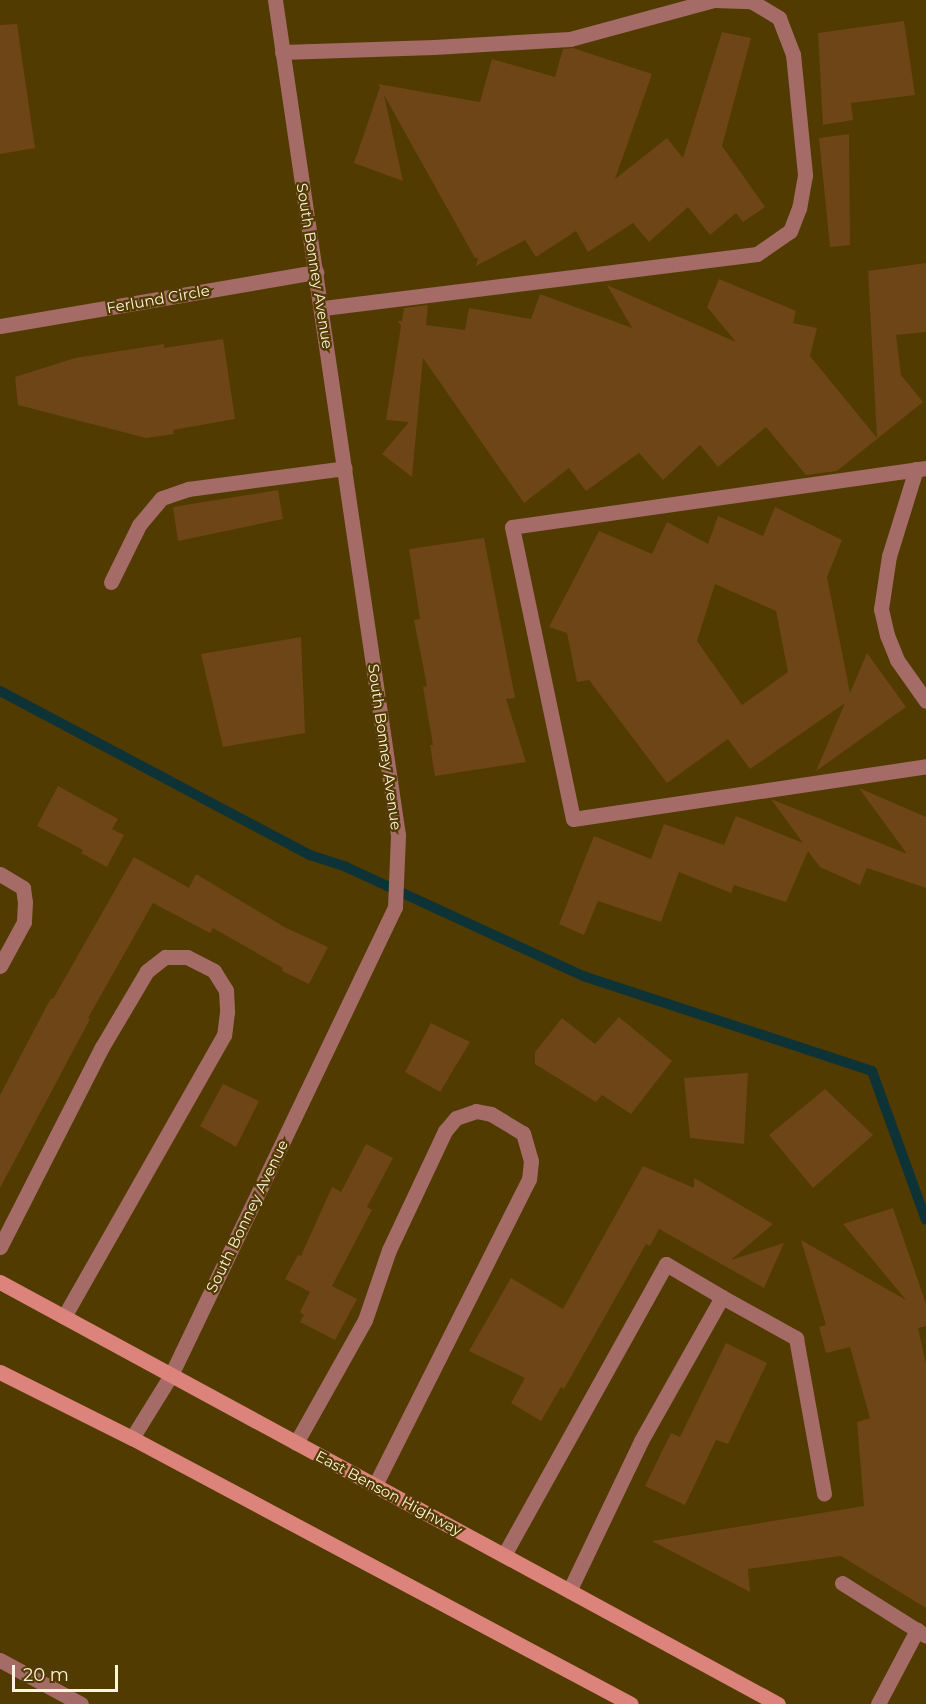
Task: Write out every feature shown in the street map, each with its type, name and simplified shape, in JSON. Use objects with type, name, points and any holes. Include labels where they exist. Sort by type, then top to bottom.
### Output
[{"type":"main road","name":"East Benson Highway","points":[[0,1282],[778,1704]]},
{"type":"main road","points":[[0,1372],[132,1438],[631,1704]]},
{"type":"street","name":"South Bonney Avenue","points":[[132,1438],[171,1375],[395,907],[398,835],[275,0]]},
{"type":"street","points":[[282,52],[434,47],[570,39],[714,0],[751,2],[779,18],[793,54],[805,175],[799,208],[790,231],[758,254],[321,308]]},
{"type":"street","name":"Ferlund Circle","points":[[0,326],[316,272]]},
{"type":"street","points":[[111,582],[140,525],[162,498],[188,489],[345,468]]},
{"type":"street","points":[[926,701],[897,660],[887,635],[881,609],[890,556],[921,468],[512,527],[573,819],[926,766]]},
{"type":"street","points":[[0,874],[23,888],[25,902],[24,922],[0,966]]},
{"type":"street","points":[[0,1247],[102,1047],[147,971],[165,957],[188,957],[214,971],[226,990],[227,1012],[224,1035],[64,1317]]},
{"type":"street","points":[[296,1443],[365,1320],[389,1250],[446,1131],[456,1118],[476,1111],[491,1114],[523,1133],[531,1161],[529,1179],[375,1485]]},
{"type":"street","points":[[504,1555],[666,1264],[796,1338],[824,1493]]},
{"type":"street","points":[[569,1591],[641,1441],[722,1297]]},
{"type":"street","points":[[842,1583],[922,1633],[878,1704]]},
{"type":"street","points":[[0,1660],[81,1704]]},
{"type":"building","points":[[904,21],[915,95],[851,103],[853,120],[823,125],[818,33]]},
{"type":"building","points":[[17,24],[35,148],[0,154],[0,25]]},
{"type":"building","points":[[722,32],[751,38],[722,146],[765,207],[743,222],[736,213],[710,235],[688,207],[649,242],[633,223],[588,252],[576,231],[536,257],[525,240],[476,266],[478,258],[475,258],[384,95],[403,181],[354,163],[380,87],[378,84],[480,102],[492,59],[555,77],[563,49],[573,48],[652,74],[615,179],[667,138],[683,158]]},
{"type":"building","points":[[849,134],[850,245],[830,247],[819,138]]},
{"type":"building","points":[[926,263],[926,332],[896,335],[901,375],[923,402],[837,471],[806,475],[766,427],[718,467],[700,445],[663,480],[639,453],[586,491],[569,468],[524,503],[423,358],[412,477],[382,454],[409,422],[386,420],[401,326],[398,321],[402,321],[404,308],[428,305],[426,325],[465,330],[469,308],[531,319],[540,294],[632,328],[607,285],[736,342],[707,307],[719,279],[796,311],[793,323],[817,328],[810,356],[877,438],[868,271]]},
{"type":"building","points":[[223,339],[235,419],[173,430],[174,434],[146,438],[18,405],[15,377],[75,358],[164,344],[164,348]]},
{"type":"building","points":[[278,490],[283,519],[178,541],[173,507]]},
{"type":"building","points":[[775,507],[842,540],[827,577],[850,693],[867,653],[906,707],[816,771],[845,703],[750,769],[728,739],[667,783],[589,680],[577,682],[567,633],[549,627],[599,531],[652,554],[667,522],[708,544],[718,516],[763,536]],"holes":[[[715,584],[776,611],[788,672],[742,705],[697,641]]]},
{"type":"building","points":[[484,538],[515,698],[506,699],[526,762],[435,776],[430,745],[433,745],[423,687],[427,686],[414,620],[420,619],[409,549]]},
{"type":"building","points":[[301,637],[305,733],[223,747],[201,654]]},
{"type":"building","points":[[58,786],[118,819],[112,829],[124,835],[107,867],[81,853],[83,850],[37,826]]},
{"type":"building","points":[[859,788],[926,817],[926,888],[867,868],[860,885],[820,867],[808,851],[786,902],[734,885],[731,893],[679,872],[661,922],[598,901],[584,935],[559,924],[594,836],[651,859],[664,824],[724,845],[736,816],[803,843],[771,799],[907,854]]},
{"type":"building","points":[[134,857],[189,888],[196,874],[286,928],[328,947],[309,984],[282,971],[283,968],[213,928],[210,933],[153,903],[88,1018],[90,1019],[0,1188],[0,1095],[51,998],[53,999]]},
{"type":"building","points":[[619,1017],[672,1061],[631,1114],[602,1095],[596,1102],[535,1064],[535,1052],[562,1018],[595,1044]]},
{"type":"building","points":[[431,1023],[470,1042],[440,1092],[405,1072]]},
{"type":"building","points":[[748,1073],[744,1144],[690,1138],[684,1078]]},
{"type":"building","points":[[223,1084],[259,1101],[236,1147],[200,1126]]},
{"type":"building","points":[[825,1089],[873,1135],[813,1188],[769,1135]]},
{"type":"building","points":[[366,1144],[393,1158],[367,1207],[372,1210],[332,1286],[357,1299],[335,1340],[300,1322],[304,1315],[300,1312],[310,1292],[285,1279],[298,1255],[301,1256],[332,1187],[341,1192]]},
{"type":"building","points":[[643,1166],[694,1188],[694,1178],[773,1224],[731,1260],[784,1243],[764,1288],[659,1229],[650,1246],[646,1244],[564,1389],[561,1387],[541,1421],[511,1403],[525,1378],[469,1351],[511,1278],[563,1309]]},
{"type":"building","points":[[893,1208],[926,1304],[926,1326],[918,1328],[926,1364],[926,1608],[841,1556],[748,1569],[750,1592],[652,1541],[864,1506],[857,1422],[870,1418],[850,1347],[826,1353],[819,1327],[826,1325],[801,1240],[906,1300],[843,1224]]},
{"type":"building","points":[[726,1343],[767,1363],[728,1444],[716,1440],[685,1505],[645,1486],[671,1433],[680,1437]]},
{"type":"waterway","points":[[0,691],[310,855],[346,867],[583,976],[872,1071],[926,1220]]}]
